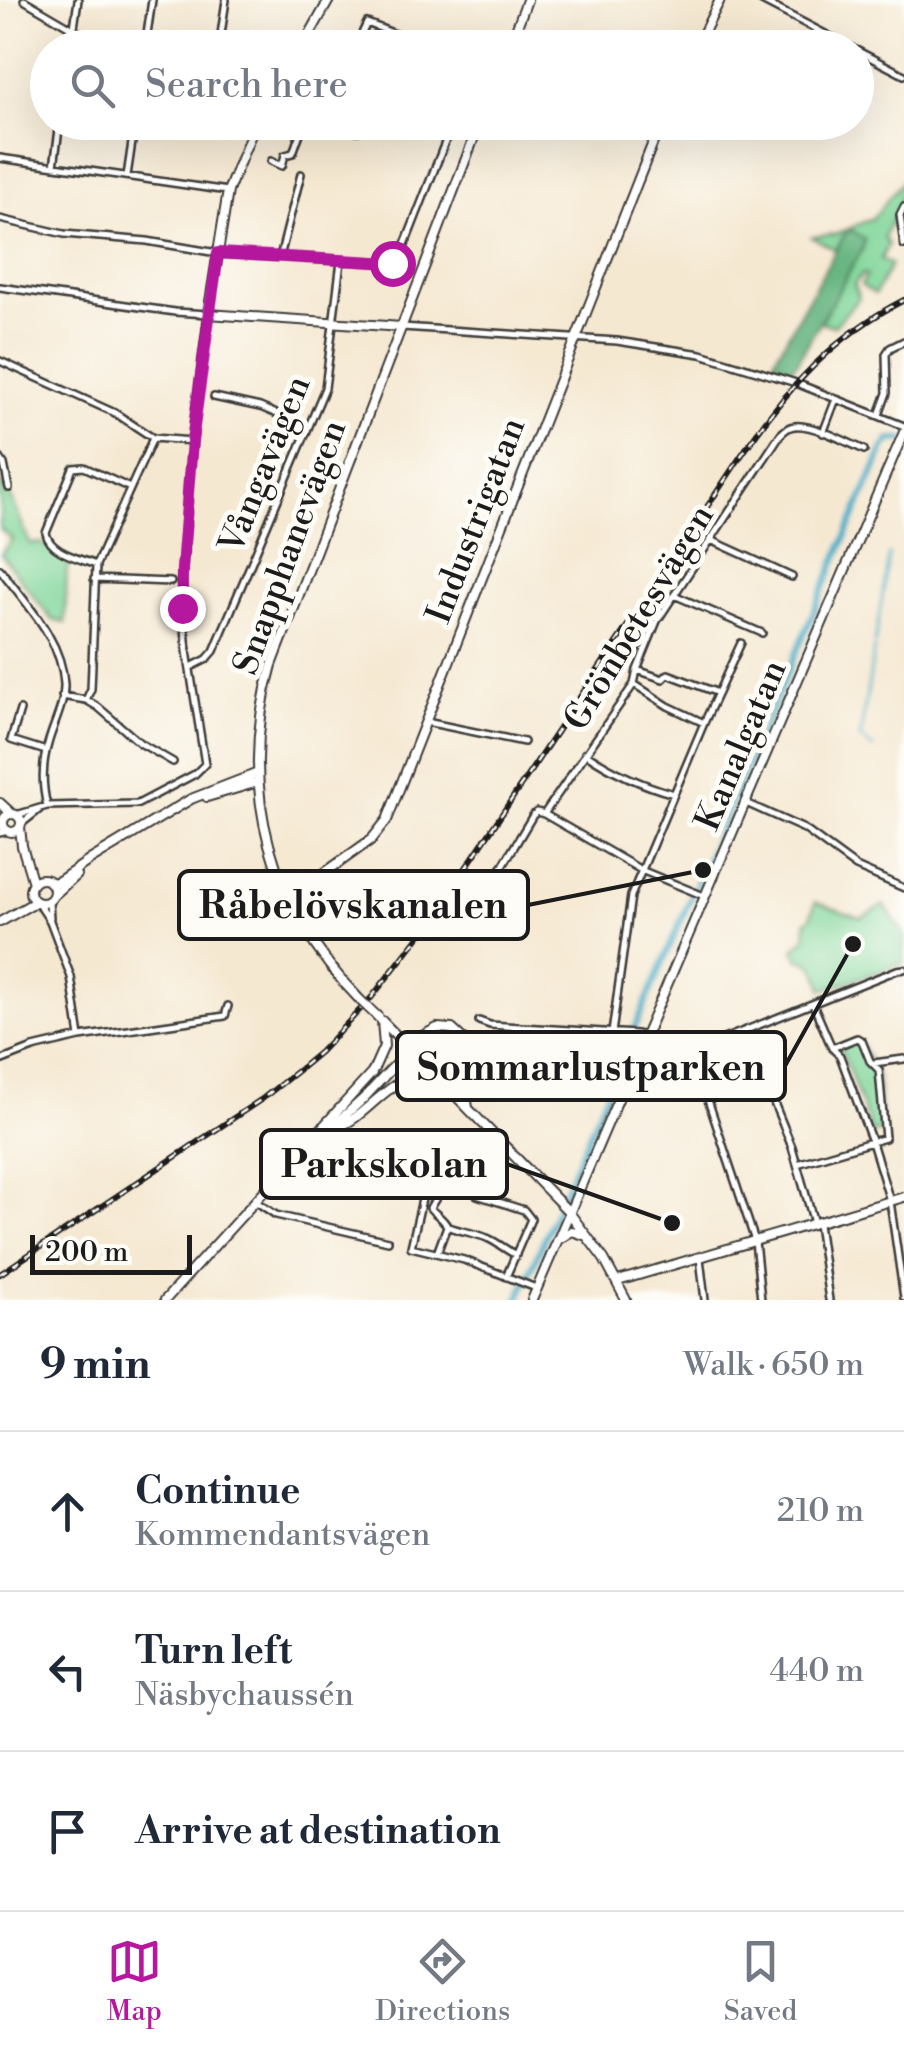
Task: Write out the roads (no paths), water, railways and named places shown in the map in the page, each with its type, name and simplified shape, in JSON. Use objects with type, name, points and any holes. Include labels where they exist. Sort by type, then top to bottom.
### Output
[{"type":"street","points":[[24,0],[74,29],[78,0]]},
{"type":"street","points":[[148,30],[152,0]]},
{"type":"street","points":[[222,30],[226,0]]},
{"type":"street","points":[[312,30],[329,0]]},
{"type":"street","points":[[516,30],[527,0]]},
{"type":"street","points":[[705,30],[720,0]]},
{"type":"street","points":[[760,0],[818,30]]},
{"type":"street","points":[[874,59],[904,75]]},
{"type":"street","points":[[54,166],[58,140]]},
{"type":"street","points":[[127,176],[132,140]]},
{"type":"street","points":[[8,823],[48,806],[138,804],[196,774],[206,761],[181,584],[192,441],[208,314],[228,191],[248,140]]},
{"type":"street","points":[[271,161],[282,166],[297,140]]},
{"type":"street","points":[[0,219],[64,234],[147,241],[218,253],[392,263],[445,140]]},
{"type":"street","name":"Snapphanevägen","points":[[473,140],[272,665],[260,716],[258,777],[267,842],[276,869],[323,957],[360,1000],[568,1211],[590,1238],[626,1300]]},
{"type":"street","name":"Industrigatan","points":[[288,896],[357,850],[387,820],[654,140]]},
{"type":"street","points":[[0,158],[228,191]]},
{"type":"street","points":[[280,257],[301,174]]},
{"type":"street","points":[[904,206],[900,215],[904,245]]},
{"type":"street","name":"Vångavägen","points":[[190,667],[208,659],[214,651],[328,378],[341,261]]},
{"type":"street","points":[[0,287],[175,312],[655,346],[700,354],[796,383],[879,415],[902,438]]},
{"type":"street","points":[[879,415],[887,393],[886,354],[904,341]]},
{"type":"street","points":[[0,362],[115,413],[153,438],[192,441]]},
{"type":"street","points":[[214,397],[260,407],[308,427]]},
{"type":"street","points":[[836,399],[823,432],[864,450]]},
{"type":"street","name":"Grönbetesvägen","points":[[504,890],[501,869],[533,814],[544,814],[634,684],[657,621],[780,435],[796,426],[823,432]]},
{"type":"street","points":[[86,700],[91,690],[96,565],[153,438]]},
{"type":"street","name":"Kanalgatan","points":[[532,1300],[532,1287],[556,1242],[697,893],[746,803],[902,438]]},
{"type":"street","points":[[1,464],[9,488]]},
{"type":"street","points":[[96,565],[46,541],[73,468],[84,468],[130,488]]},
{"type":"street","points":[[711,540],[792,577]]},
{"type":"street","points":[[0,569],[58,653],[64,684],[43,774],[48,806]]},
{"type":"street","points":[[94,578],[171,582]]},
{"type":"street","points":[[674,595],[762,633]]},
{"type":"street","points":[[612,1033],[631,896],[741,643]]},
{"type":"street","points":[[637,670],[663,680],[668,674],[718,693]]},
{"type":"street","points":[[634,684],[668,706],[704,722]]},
{"type":"street","points":[[62,696],[86,700],[98,707],[140,743],[173,762]]},
{"type":"street","points":[[20,710],[11,740],[46,752]]},
{"type":"street","points":[[426,722],[524,742]]},
{"type":"street","points":[[585,753],[630,780],[674,794]]},
{"type":"street","points":[[0,803],[38,878],[53,883],[191,799],[258,777]]},
{"type":"street","points":[[746,803],[804,829],[856,867],[904,888]]},
{"type":"street","points":[[544,814],[641,870],[697,893]]},
{"type":"street","points":[[0,919],[52,898],[68,880],[128,837]]},
{"type":"street","points":[[29,864],[37,902],[50,921],[71,976],[80,1037]]},
{"type":"street","points":[[0,919],[25,899],[32,887],[46,880]]},
{"type":"street","points":[[46,880],[54,886],[50,921]]},
{"type":"street","points":[[479,1021],[490,1025],[641,1035],[701,1048],[904,969]]},
{"type":"street","points":[[814,1004],[832,1048],[840,1056],[890,1200],[904,1298]]},
{"type":"street","points":[[0,1061],[80,1037],[225,1016],[228,1006]]},
{"type":"street","points":[[330,1125],[377,1066],[384,1046],[381,1020]]},
{"type":"street","points":[[164,1300],[294,1159],[352,1109],[431,1030],[445,1028],[464,1040],[468,1108]]},
{"type":"street","points":[[745,1032],[816,1223],[829,1300]]},
{"type":"street","points":[[797,1164],[886,1138],[878,1070],[860,1038],[832,1048]]},
{"type":"street","points":[[691,1048],[755,1240],[761,1300]]},
{"type":"street","points":[[415,1054],[444,1066],[454,1064],[465,1054]]},
{"type":"street","points":[[874,1064],[904,1058]]},
{"type":"street","points":[[330,1125],[346,1124],[407,1078],[436,1076]]},
{"type":"street","points":[[456,1146],[428,1173],[411,1247],[464,1260],[532,1287]]},
{"type":"street","points":[[506,1277],[516,1255],[532,1219],[524,1210],[478,1195],[459,1179],[436,1196],[430,1208],[447,1226],[494,1240],[516,1255]]},
{"type":"street","points":[[618,1282],[904,1196]]},
{"type":"street","points":[[255,1200],[276,1215],[388,1241]]},
{"type":"street","points":[[437,1253],[447,1226]]},
{"type":"street","points":[[556,1242],[572,1231],[590,1238]]},
{"type":"street","points":[[700,1257],[705,1300]]},
{"type":"waterway","points":[[518,1300],[884,448],[890,440],[903,439]]},
{"type":"waterway","points":[[873,748],[860,738],[889,554]]},
{"type":"railway","points":[[0,1274],[262,1099],[320,1052],[372,997],[427,926],[759,429],[834,347],[904,300]]},
{"type":"place","name":"Råbelövskanalen","points":[[703,870]]},
{"type":"place","name":"Sommarlustparken","points":[[853,944]]},
{"type":"place","name":"Parkskolan","points":[[672,1223]]}]
